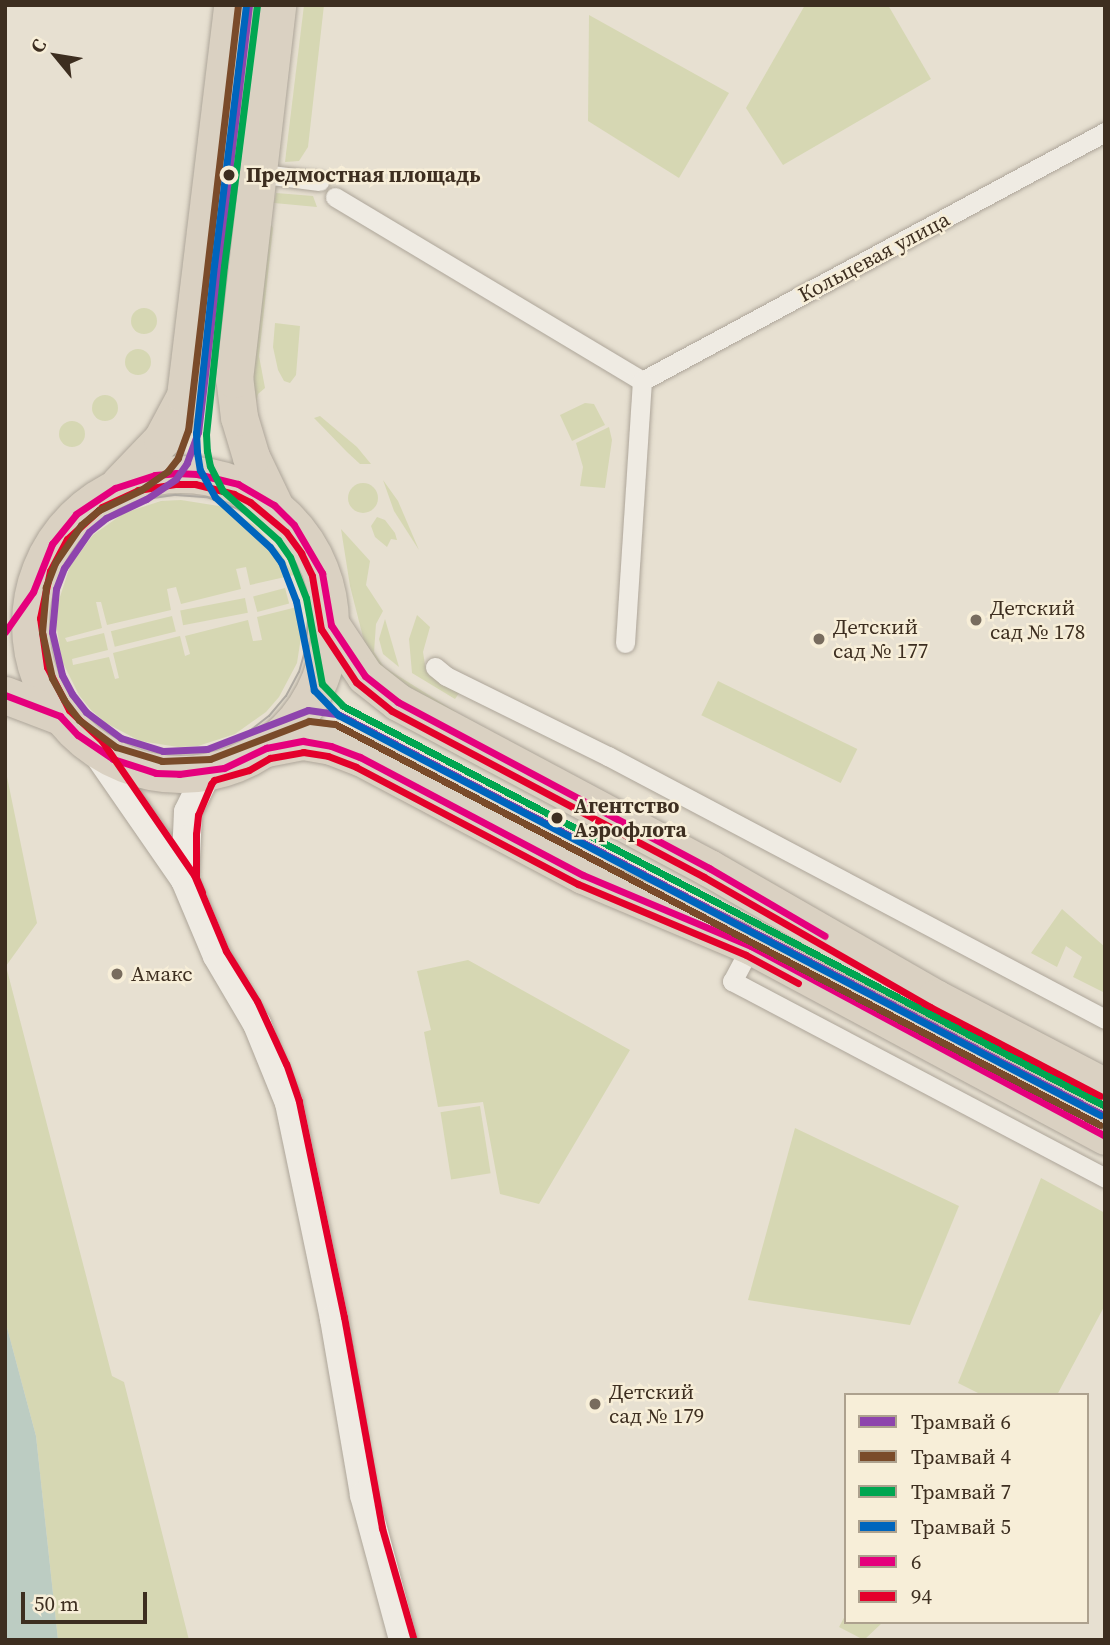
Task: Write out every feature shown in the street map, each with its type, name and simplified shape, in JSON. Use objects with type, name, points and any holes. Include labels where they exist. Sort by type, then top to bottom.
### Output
[{"type":"highway","points":[[115,488],[162,439],[185,396],[232,5]]},
{"type":"highway","points":[[274,505],[245,437],[239,417],[234,379],[277,5]]},
{"type":"highway","points":[[197,474],[237,484],[274,505],[294,525],[310,548],[322,573],[331,625],[329,649],[313,694],[284,733],[245,760],[208,771],[156,773],[123,763],[93,747],[61,716],[47,694],[31,644],[33,592],[40,567],[59,532],[96,498],[115,488],[155,475],[197,474]]},
{"type":"highway","points":[[5,632],[33,592]]},
{"type":"highway","points":[[331,625],[365,676],[398,702],[709,868],[934,998],[1105,1087]]},
{"type":"highway","points":[[5,695],[61,716]]},
{"type":"highway","points":[[265,748],[303,741],[331,746],[360,757],[583,875],[751,946],[1105,1136]]},
{"type":"main road","points":[[93,747],[186,880],[217,956],[257,1024],[289,1103],[334,1319],[367,1507],[403,1640]]},
{"type":"main road","points":[[186,880],[188,812],[197,787],[208,771]]},
{"type":"street","name":"Кольцевая улица","points":[[642,381],[1105,132]]},
{"type":"street","points":[[256,173],[319,181]]},
{"type":"street","points":[[335,197],[642,381],[625,643]]},
{"type":"street","points":[[435,667],[446,676],[608,756],[1105,1019]]},
{"type":"street","points":[[751,946],[732,981],[1105,1178]]},
{"type":"green space","points":[[304,5],[324,5],[308,147],[299,161],[285,162]]},
{"type":"green space","points":[[805,5],[888,5],[931,79],[783,165],[746,108]]},
{"type":"green space","points":[[589,15],[729,93],[679,178],[588,121]]},
{"type":"green space","points":[[276,193],[313,196],[317,207],[274,203]]},
{"type":"green space","points":[[270,223],[273,228],[259,356],[265,388],[258,394],[256,402],[248,368]]},
{"type":"green space","points":[[144,308],[153,312],[157,321],[153,330],[144,334],[135,330],[131,321],[135,312]]},
{"type":"green space","points":[[275,323],[300,326],[296,375],[290,383],[284,381],[278,370],[273,347]]},
{"type":"green space","points":[[138,349],[147,353],[151,362],[147,371],[138,375],[129,371],[125,362],[129,353]]},
{"type":"green space","points":[[105,395],[114,399],[118,408],[114,417],[105,421],[96,417],[92,408],[96,399]]},
{"type":"green space","points":[[585,403],[594,404],[605,425],[572,441],[560,415]]},
{"type":"green space","points":[[320,416],[357,447],[371,464],[360,464],[347,452],[314,418]]},
{"type":"green space","points":[[72,421],[81,425],[85,434],[81,443],[72,447],[63,443],[59,434],[63,425]]},
{"type":"green space","points":[[609,427],[612,440],[605,488],[580,486],[583,467],[576,443]]},
{"type":"green space","points":[[383,480],[398,501],[419,550],[394,511]]},
{"type":"green space","points":[[363,483],[374,487],[378,498],[374,509],[363,513],[352,509],[348,498],[352,487]]},
{"type":"green space","points":[[181,500],[219,506],[253,524],[280,552],[294,575],[250,585],[246,567],[236,569],[241,589],[181,604],[176,587],[167,589],[171,610],[107,625],[101,602],[96,602],[102,628],[65,638],[67,642],[104,633],[108,650],[72,659],[73,665],[109,657],[115,679],[119,678],[113,653],[180,636],[185,656],[190,654],[185,636],[248,620],[253,641],[262,640],[257,617],[301,606],[303,624],[297,663],[279,697],[266,712],[235,734],[198,746],[178,747],[140,741],[106,723],[91,710],[79,695],[62,661],[56,623],[58,603],[70,566],[93,535],[124,513],[161,501]]},
{"type":"green space","points":[[377,517],[385,520],[395,533],[397,540],[391,539],[387,547],[375,537],[371,526]]},
{"type":"green space","points":[[341,529],[370,561],[366,585],[383,611],[376,624],[374,652],[384,667],[456,712],[457,719],[385,681],[366,649],[350,586]]},
{"type":"green space","points":[[285,588],[289,603],[257,612],[253,597]]},
{"type":"green space","points":[[245,598],[248,613],[183,625],[180,611]]},
{"type":"green space","points":[[417,615],[430,627],[423,652],[426,671],[459,693],[455,699],[412,673],[409,639]]},
{"type":"green space","points":[[172,616],[176,632],[115,647],[111,631]]},
{"type":"green space","points":[[385,619],[399,667],[383,654],[379,639]]},
{"type":"green space","points":[[718,681],[857,749],[841,783],[701,715]]},
{"type":"green space","points":[[5,767],[37,923],[6,966],[112,1376],[124,1382],[189,1640],[58,1640],[36,1436],[5,1320]]},
{"type":"green space","points":[[1062,909],[1105,947],[1105,993],[1073,977],[1082,957],[1066,946],[1057,967],[1031,953]]},
{"type":"green space","points":[[468,960],[630,1050],[539,1204],[500,1194],[483,1102],[438,1107],[424,1032],[431,1030],[417,971]]},
{"type":"green space","points":[[480,1106],[491,1173],[451,1179],[440,1112]]},
{"type":"green space","points":[[795,1128],[959,1206],[910,1325],[748,1300]]},
{"type":"green space","points":[[1041,1178],[1105,1213],[1105,1305],[1058,1393],[978,1393],[958,1383]]},
{"type":"green space","points":[[844,1618],[844,1624],[881,1624],[864,1640],[839,1627]]},
{"type":"shaded area","points":[[5,1320],[36,1436],[58,1640],[5,1640]]},
{"type":"tram line","name":"4","points":[[238,5],[188,430],[178,458],[168,471],[141,490],[99,510],[81,525],[55,563],[46,587],[42,632],[52,678],[79,720],[116,747],[162,761],[210,759],[309,721],[335,724],[1100,1125]]},
{"type":"tram line","name":"5","points":[[246,5],[214,265],[196,433],[197,452],[200,470],[215,497],[270,547],[281,562],[296,601],[314,690],[338,715],[1100,1115]]},
{"type":"tram line","name":"6","points":[[249,5],[198,432],[187,463],[176,479],[146,499],[106,518],[89,532],[64,568],[56,589],[52,632],[62,675],[72,694],[86,712],[121,738],[163,751],[207,749],[308,710],[338,714],[1105,1116]]},
{"type":"tram line","name":"7","points":[[257,5],[224,266],[206,434],[207,451],[210,466],[223,491],[278,540],[290,557],[306,598],[322,684],[343,706],[1105,1106]]},
{"type":"tram line","points":[[146,499],[176,495],[207,497],[236,508],[262,524]]},
{"type":"tram line","points":[[247,733],[269,716],[286,696],[299,672],[306,647],[308,620]]},
{"type":"transit line","name":"6","points":[[5,632],[33,592],[52,544],[76,514],[115,488],[155,475],[176,473],[197,474],[238,484],[274,505],[294,525],[322,573],[331,625]]},
{"type":"transit line","name":"94","points":[[413,1637],[382,1528],[344,1317],[299,1101],[286,1064],[257,1001],[226,951],[194,875],[102,741],[69,710],[47,667],[40,618],[50,571],[67,539],[102,507],[138,490],[177,484],[195,484],[234,494],[250,502],[286,532],[301,553],[312,576],[321,629],[356,682],[392,711],[704,877],[930,1007],[1100,1096]]},
{"type":"transit line","name":"6","points":[[331,625],[365,676],[398,702],[709,868],[825,936]]},
{"type":"transit line","name":"6","points":[[5,695],[60,716],[78,735],[113,759],[156,773],[179,774],[224,768],[266,748],[303,741],[331,746],[360,757],[583,875],[751,946],[1105,1136]]},
{"type":"transit line","name":"94","points":[[202,892],[196,878],[196,834],[198,815],[211,784],[214,780],[249,770],[270,758],[303,752],[328,756],[356,767],[578,884],[746,955],[798,983]]},
{"type":"place","name":"Предмостная площадь","points":[[229,175]]},
{"type":"place","name":"Детский сад № 178","points":[[976,620]]},
{"type":"place","name":"Детский сад № 177","points":[[819,639]]},
{"type":"place","name":"Агентство Аэрофлота","points":[[557,818]]},
{"type":"place","name":"Амакс","points":[[117,974]]},
{"type":"place","name":"Детский сад № 179","points":[[595,1404]]}]
